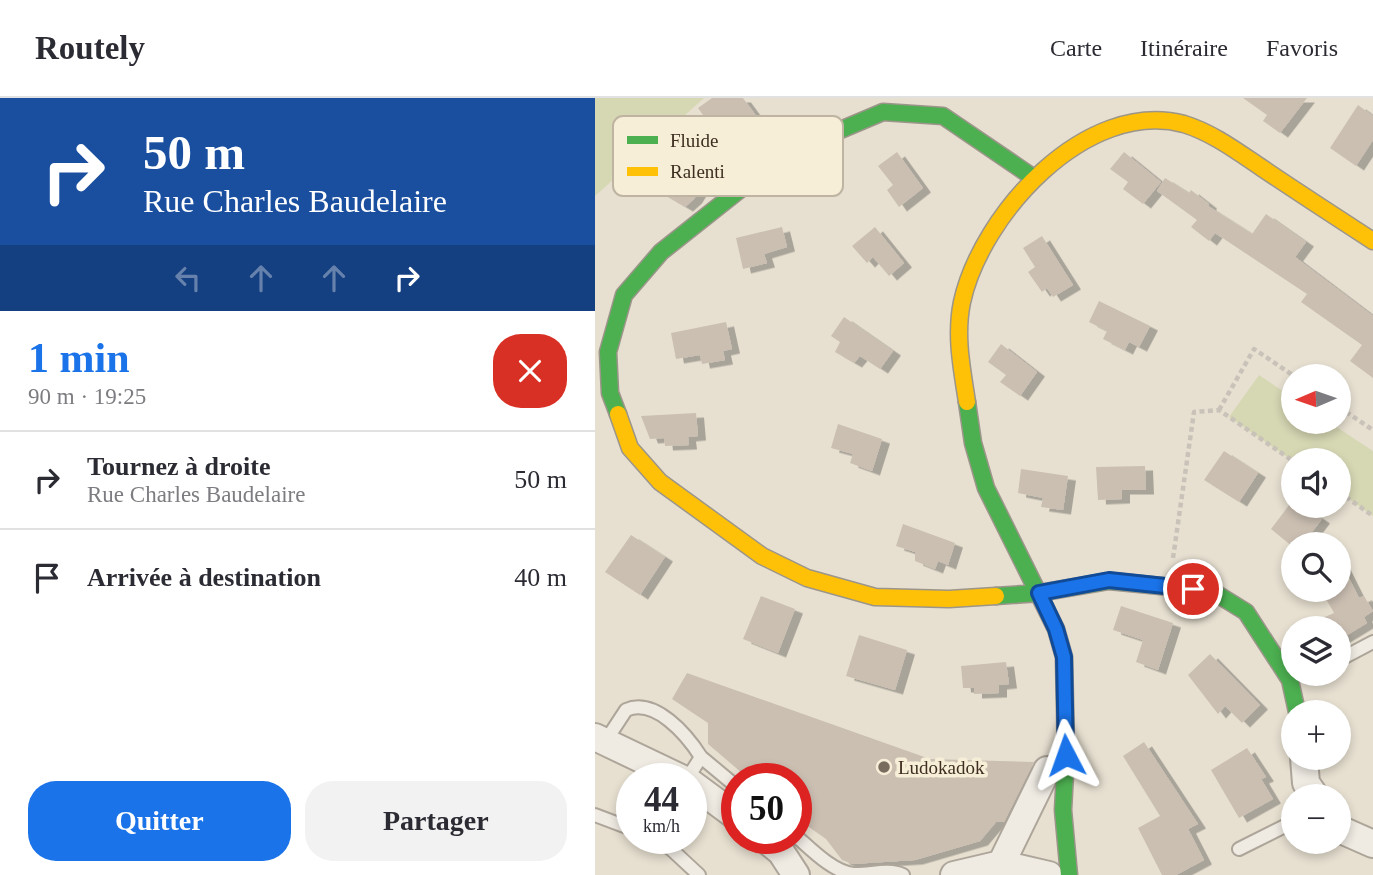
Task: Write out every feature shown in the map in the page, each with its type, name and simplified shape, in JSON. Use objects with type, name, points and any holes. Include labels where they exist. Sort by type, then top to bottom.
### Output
[{"type":"street","points":[[843,129],[883,112],[943,116],[1034,178]]},
{"type":"street","points":[[954,875],[1001,864],[1051,872],[1063,810],[1066,755],[1064,657],[1056,629],[986,488],[969,421],[958,340],[962,303],[972,270],[995,229],[1034,178],[1067,149],[1115,126],[1139,120],[1183,124],[1216,138],[1373,241]]},
{"type":"street","points":[[732,196],[661,252],[624,295],[608,352],[610,393],[630,448],[660,482],[762,556],[807,578],[875,597],[949,599],[1039,593],[1109,580],[1212,591],[1246,612],[1296,682],[1297,700]]},
{"type":"street","points":[[1001,864],[1047,770],[1064,726]]},
{"type":"street","points":[[600,740],[650,763]]},
{"type":"street","points":[[1044,813],[1047,770]]},
{"type":"street","points":[[1351,835],[1373,844]]},
{"type":"street","points":[[782,854],[796,875]]},
{"type":"lane","points":[[1351,654],[1373,642]]},
{"type":"lane","points":[[600,740],[626,710],[642,707],[680,726],[701,757],[721,774]]},
{"type":"lane","points":[[697,763],[701,757]]},
{"type":"lane","points":[[595,815],[616,823]]},
{"type":"lane","points":[[1239,849],[1281,828]]},
{"type":"lane","points":[[812,849],[838,869],[854,874],[896,872],[903,875]]},
{"type":"lane","points":[[676,854],[699,875]]},
{"type":"path","points":[[1219,410],[1254,349],[1281,367]]},
{"type":"path","points":[[1173,587],[1173,544],[1194,412],[1219,410],[1281,453]]},
{"type":"path","points":[[1351,415],[1373,430]]},
{"type":"path","points":[[1351,500],[1373,516]]},
{"type":"green space","points":[[595,98],[704,98],[684,116],[613,116],[613,180],[595,196]]},
{"type":"green space","points":[[1259,375],[1281,390],[1281,434],[1347,434],[1373,451],[1373,516],[1351,500],[1351,448],[1281,448],[1281,453],[1229,417]]},
{"type":"building","points":[[712,98],[743,98],[756,116],[704,116],[698,108]]},
{"type":"building","points":[[1243,98],[1307,98],[1280,133],[1263,121],[1267,115]]},
{"type":"building","points":[[1358,105],[1373,116],[1373,140],[1356,166],[1330,148]]},
{"type":"building","points":[[897,152],[923,188],[899,207],[887,190],[893,185],[878,166]]},
{"type":"building","points":[[1124,152],[1161,182],[1143,204],[1123,189],[1128,182],[1110,169]]},
{"type":"building","points":[[1165,178],[1189,193],[1191,190],[1209,204],[1208,206],[1252,234],[1266,214],[1306,242],[1295,257],[1373,316],[1373,378],[1350,361],[1362,345],[1301,302],[1307,294],[1215,233],[1209,241],[1191,227],[1197,220],[1157,191]]},
{"type":"building","points":[[666,196],[696,196],[685,207]]},
{"type":"building","points":[[782,227],[787,247],[764,254],[767,263],[743,269],[736,238]]},
{"type":"building","points":[[875,227],[904,263],[889,276],[873,257],[867,263],[852,246]]},
{"type":"building","points":[[1042,236],[1073,285],[1053,297],[1047,288],[1042,292],[1028,272],[1035,267],[1023,248]]},
{"type":"building","points":[[1099,301],[1150,326],[1139,347],[1129,342],[1125,350],[1103,339],[1107,331],[1089,322]]},
{"type":"building","points":[[844,317],[893,351],[880,369],[860,356],[854,363],[835,352],[840,342],[831,336]]},
{"type":"building","points":[[726,322],[732,349],[723,351],[725,360],[702,364],[700,355],[676,359],[671,333]]},
{"type":"building","points":[[1001,344],[1037,372],[1020,396],[1000,382],[1006,375],[988,362]]},
{"type":"building","points":[[696,413],[698,436],[688,437],[689,445],[665,446],[664,438],[650,439],[641,416]]},
{"type":"building","points":[[838,424],[882,439],[872,471],[850,463],[853,454],[831,448]]},
{"type":"building","points":[[1224,451],[1258,473],[1239,502],[1204,480]]},
{"type":"building","points":[[1145,466],[1146,490],[1122,490],[1122,499],[1098,500],[1096,467]]},
{"type":"building","points":[[1021,469],[1068,476],[1063,510],[1041,507],[1043,498],[1018,493]]},
{"type":"building","points":[[1281,516],[1281,518],[1322,519],[1312,532],[1281,532],[1281,537],[1271,529]]},
{"type":"building","points":[[903,524],[955,543],[948,565],[938,561],[935,569],[915,561],[915,552],[896,546]]},
{"type":"building","points":[[631,535],[665,557],[640,595],[605,572]]},
{"type":"building","points":[[1351,582],[1359,598],[1364,596],[1373,611],[1364,617],[1367,623],[1351,633],[1351,616],[1327,616],[1334,613],[1328,602],[1351,602]]},
{"type":"building","points":[[761,596],[795,609],[778,653],[743,639]]},
{"type":"building","points":[[1121,606],[1173,623],[1158,670],[1136,662],[1143,640],[1113,630]]},
{"type":"building","points":[[859,635],[907,650],[895,690],[846,676]]},
{"type":"building","points":[[1210,654],[1260,705],[1242,723],[1225,706],[1218,714],[1188,675]]},
{"type":"building","points":[[1006,662],[1009,684],[999,685],[999,693],[974,694],[974,688],[963,688],[961,666]]},
{"type":"building","name":"Ludokadok","points":[[687,673],[930,759],[1034,762],[1004,822],[996,822],[980,841],[915,860],[852,864],[842,860],[826,839],[812,829],[812,763],[730,763],[708,744],[708,723],[672,699]]},
{"type":"building","points":[[1144,742],[1198,824],[1188,829],[1204,860],[1176,875],[1162,875],[1138,828],[1160,816],[1123,756]]},
{"type":"building","points":[[1247,748],[1266,777],[1261,779],[1273,799],[1239,818],[1211,770]]},
{"type":"traffic: fast","points":[[843,129],[883,112],[943,116],[1034,178]]},
{"type":"traffic: fast","points":[[618,414],[610,393],[608,352],[624,295],[661,252],[732,196]]},
{"type":"traffic: fast","points":[[967,402],[973,443],[986,488],[1056,629],[1064,657],[1066,755],[1063,810],[1069,875]]},
{"type":"traffic: fast","points":[[996,596],[1039,593],[1109,581],[1212,591],[1246,612],[1290,680],[1294,700]]},
{"type":"traffic: slow","points":[[967,402],[959,327],[962,302],[973,268],[991,234],[1015,201],[1043,171],[1076,146],[1111,129],[1147,121],[1184,124],[1195,128],[1234,149],[1373,241]]},
{"type":"traffic: slow","points":[[618,414],[630,448],[660,482],[762,556],[807,578],[875,597],[949,599],[996,596]]},
{"type":"place","name":"Ludokadok","points":[[884,767]]},
{"type":"route","points":[[1066,755],[1064,657],[1056,629],[1039,593],[1109,580],[1193,589]]}]
